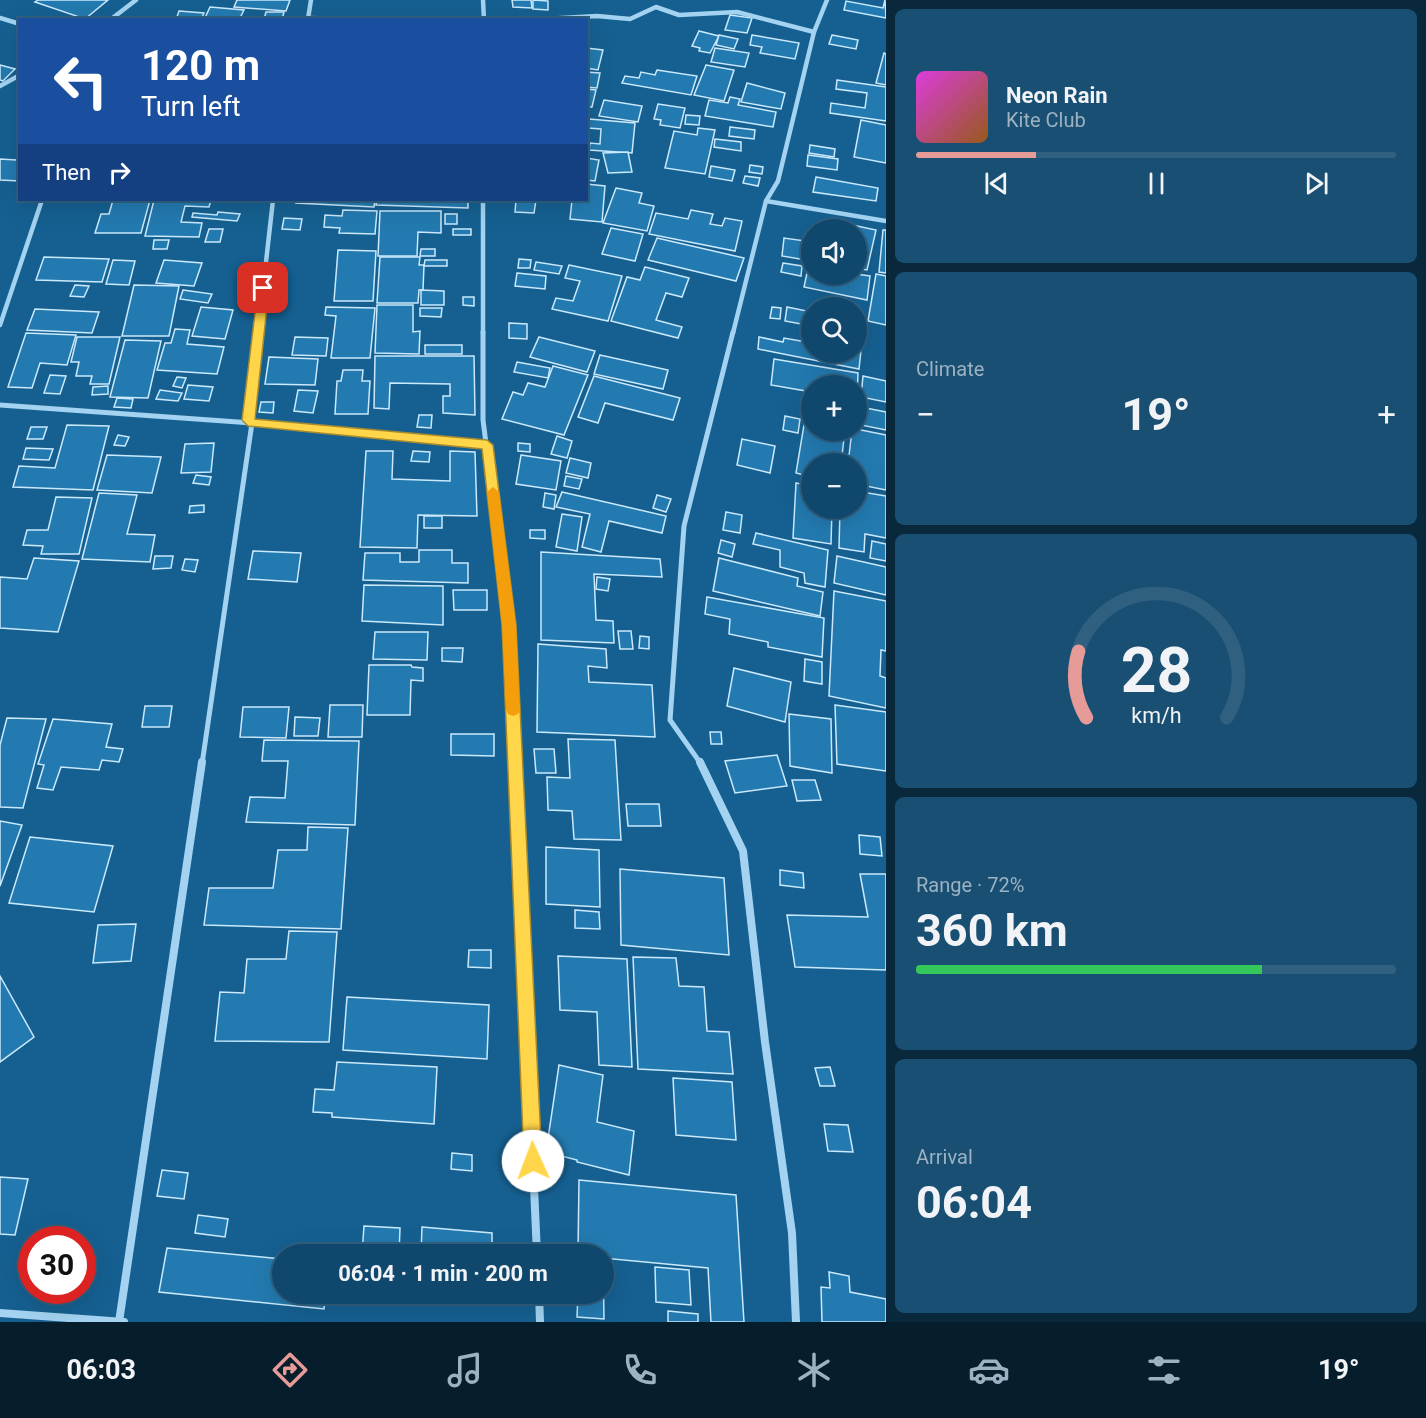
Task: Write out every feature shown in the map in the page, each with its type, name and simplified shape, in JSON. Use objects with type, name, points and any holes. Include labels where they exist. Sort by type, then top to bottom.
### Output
[{"type":"street","points":[[113,18],[136,0]]},
{"type":"street","points":[[308,18],[311,0]]},
{"type":"street","points":[[483,0],[484,18]]},
{"type":"street","points":[[656,0],[656,7]]},
{"type":"street","points":[[796,1322],[792,1233],[765,1042],[743,851],[699,760],[670,720],[684,526],[766,201],[778,181],[814,32],[827,0]]},
{"type":"street","points":[[562,18],[597,16],[630,19],[656,7],[679,15],[738,12],[768,22],[814,32]]},
{"type":"street","points":[[0,18],[18,23]]},
{"type":"street","points":[[0,86],[18,76]]},
{"type":"street","points":[[0,325],[42,201]]},
{"type":"street","points":[[252,423],[248,420],[273,201]]},
{"type":"street","points":[[483,201],[483,420],[509,625],[537,1244]]},
{"type":"street","points":[[766,201],[886,221]]},
{"type":"street","points":[[0,405],[252,423],[487,445]]},
{"type":"street","points":[[0,1313],[121,1322],[252,423]]},
{"type":"street","points":[[539,1304],[540,1322]]},
{"type":"building","points":[[38,0],[108,0],[86,18],[35,2]]},
{"type":"building","points":[[237,0],[290,0],[286,11],[234,7]]},
{"type":"building","points":[[512,0],[531,0],[532,8],[513,7]]},
{"type":"building","points":[[533,0],[548,1],[548,10],[533,9]]},
{"type":"building","points":[[885,0],[886,18],[844,10],[846,1],[883,8]]},
{"type":"building","points":[[210,7],[244,10],[240,18],[205,18]]},
{"type":"building","points":[[179,11],[204,13],[202,18],[177,18]]},
{"type":"building","points":[[266,12],[284,12],[282,18],[264,18]]},
{"type":"building","points":[[730,15],[752,18],[747,33],[725,30]]},
{"type":"building","points":[[699,31],[719,36],[710,53],[699,51],[700,48],[692,46]]},
{"type":"building","points":[[719,35],[738,39],[734,49],[716,45]]},
{"type":"building","points":[[752,35],[799,43],[795,59],[760,53],[762,47],[750,45]]},
{"type":"building","points":[[832,35],[858,40],[856,49],[829,44]]},
{"type":"building","points":[[588,48],[603,50],[598,70],[588,68]]},
{"type":"building","points":[[715,48],[749,53],[745,67],[711,62]]},
{"type":"building","points":[[884,53],[886,54],[886,85],[876,83]]},
{"type":"building","points":[[0,65],[15,69],[3,81],[0,80]]},
{"type":"building","points":[[706,65],[734,70],[724,101],[694,95]]},
{"type":"building","points":[[657,70],[697,76],[691,95],[622,83],[625,76],[639,78],[641,72],[655,75]]},
{"type":"building","points":[[588,72],[600,73],[597,88],[588,87]]},
{"type":"building","points":[[837,80],[886,87],[886,121],[830,113],[831,103],[865,108],[867,93],[836,89]]},
{"type":"building","points":[[747,83],[785,93],[781,109],[741,102]]},
{"type":"building","points":[[588,89],[596,90],[592,107],[588,107]]},
{"type":"building","points":[[730,97],[740,99],[738,105],[776,112],[773,127],[705,116],[709,100],[728,103]]},
{"type":"building","points":[[604,100],[642,106],[638,122],[599,116]]},
{"type":"building","points":[[658,104],[685,108],[680,128],[660,125],[661,120],[654,119]]},
{"type":"building","points":[[686,115],[700,116],[699,125],[685,124]]},
{"type":"building","points":[[589,119],[635,123],[632,153],[589,150],[590,143],[600,144],[601,129],[588,128]]},
{"type":"building","points":[[861,120],[886,125],[886,163],[854,157]]},
{"type":"building","points":[[730,127],[755,130],[754,139],[729,136]]},
{"type":"building","points":[[698,128],[715,130],[705,174],[665,168],[674,131],[697,135]]},
{"type":"building","points":[[715,139],[741,142],[741,151],[714,147]]},
{"type":"building","points":[[810,145],[835,149],[834,157],[809,153]]},
{"type":"building","points":[[628,152],[632,172],[608,173],[603,153]]},
{"type":"building","points":[[808,155],[838,159],[837,170],[807,166]]},
{"type":"building","points":[[18,157],[18,181],[0,180],[0,159],[16,160]]},
{"type":"building","points":[[588,158],[599,160],[595,181],[588,180]]},
{"type":"building","points":[[750,165],[763,167],[762,174],[749,172]]},
{"type":"building","points":[[711,166],[735,170],[732,181],[709,177]]},
{"type":"building","points":[[745,176],[760,178],[758,186],[743,183]]},
{"type":"building","points":[[816,177],[878,188],[876,201],[813,192]]},
{"type":"building","points":[[588,184],[605,186],[602,222],[570,219],[572,201],[588,201]]},
{"type":"building","points":[[616,188],[642,193],[639,203],[654,206],[647,231],[603,223]]},
{"type":"building","points":[[113,201],[150,201],[141,233],[95,233],[101,214],[109,214]]},
{"type":"building","points":[[154,201],[211,201],[209,207],[185,206],[181,222],[202,223],[199,237],[145,236]]},
{"type":"building","points":[[297,201],[375,201],[374,207],[296,203]]},
{"type":"building","points":[[377,201],[468,201],[468,208],[376,205]]},
{"type":"building","points":[[516,201],[536,201],[534,213],[515,212]]},
{"type":"building","points":[[343,210],[377,211],[375,234],[339,233],[340,228],[324,227],[325,215],[342,216]]},
{"type":"building","points":[[691,210],[713,214],[710,224],[722,226],[725,218],[742,221],[735,251],[649,234],[656,213],[688,219]]},
{"type":"building","points":[[380,211],[441,211],[441,233],[418,232],[417,256],[378,256]]},
{"type":"building","points":[[218,212],[240,214],[237,221],[192,217],[193,213],[217,215]]},
{"type":"building","points":[[445,214],[457,214],[457,224],[445,224]]},
{"type":"building","points":[[284,218],[302,219],[300,230],[282,229]]},
{"type":"building","points":[[611,228],[643,234],[635,261],[602,254]]},
{"type":"building","points":[[867,228],[876,230],[867,270]]},
{"type":"building","points":[[209,229],[223,229],[220,242],[205,242]]},
{"type":"building","points":[[453,229],[471,229],[471,235],[453,235]]},
{"type":"building","points":[[883,230],[886,230],[886,273],[879,272]]},
{"type":"building","points":[[657,238],[744,258],[736,281],[648,260]]},
{"type":"building","points":[[784,238],[801,240],[801,259],[782,256]]},
{"type":"building","points":[[154,240],[169,240],[167,249],[153,249]]},
{"type":"building","points":[[421,249],[435,249],[435,256],[420,256]]},
{"type":"building","points":[[338,250],[376,251],[373,301],[334,301]]},
{"type":"building","points":[[44,257],[109,259],[102,282],[36,280]]},
{"type":"building","points":[[380,257],[420,257],[419,265],[424,265],[423,290],[419,290],[418,303],[377,303]]},
{"type":"building","points":[[519,259],[531,260],[530,268],[518,268]]},
{"type":"building","points":[[113,260],[135,261],[129,285],[106,284]]},
{"type":"building","points":[[164,260],[202,263],[194,286],[156,283]]},
{"type":"building","points":[[425,260],[447,260],[447,266],[424,266]]},
{"type":"building","points":[[536,262],[562,266],[559,274],[534,270]]},
{"type":"building","points":[[783,263],[801,266],[801,276],[781,272]]},
{"type":"building","points":[[569,265],[622,276],[608,321],[552,309],[556,298],[573,301],[580,281],[565,278]]},
{"type":"building","points":[[645,267],[689,278],[682,297],[666,293],[656,320],[682,327],[678,338],[611,321],[627,277],[640,280]]},
{"type":"building","points":[[517,273],[546,276],[545,289],[515,286]]},
{"type":"building","points":[[876,274],[886,276],[886,325],[868,321]]},
{"type":"building","points":[[867,276],[870,276],[867,300],[867,297],[852,297],[804,287],[804,285],[867,285]]},
{"type":"building","points":[[75,285],[89,286],[84,297],[70,296]]},
{"type":"building","points":[[134,285],[179,286],[169,336],[122,336]]},
{"type":"building","points":[[183,290],[212,294],[208,303],[180,299]]},
{"type":"building","points":[[421,290],[444,291],[444,305],[421,305]]},
{"type":"building","points":[[463,297],[474,297],[474,306],[463,305]]},
{"type":"building","points":[[377,305],[413,305],[413,332],[420,331],[419,354],[375,353]]},
{"type":"building","points":[[201,307],[233,310],[225,339],[192,336]]},
{"type":"building","points":[[326,307],[375,308],[370,358],[331,358],[336,316],[325,315]]},
{"type":"building","points":[[772,307],[781,308],[780,319],[770,318]]},
{"type":"building","points":[[787,307],[801,310],[801,324],[785,321]]},
{"type":"building","points":[[420,308],[442,308],[441,317],[420,316]]},
{"type":"building","points":[[35,309],[99,312],[92,333],[27,330]]},
{"type":"building","points":[[509,323],[527,324],[527,339],[509,338]]},
{"type":"building","points":[[175,329],[190,330],[187,344],[224,347],[217,374],[157,370],[165,343],[171,343]]},
{"type":"building","points":[[26,333],[76,335],[67,365],[40,363],[32,388],[8,387]]},
{"type":"building","points":[[77,337],[120,337],[109,384],[90,384],[92,376],[76,376],[79,362],[71,362]]},
{"type":"building","points":[[295,337],[328,338],[326,356],[292,355]]},
{"type":"building","points":[[539,337],[595,351],[587,372],[530,357]]},
{"type":"building","points":[[759,337],[783,342],[784,338],[801,341],[801,358],[758,349]]},
{"type":"building","points":[[125,340],[161,341],[148,398],[110,397]]},
{"type":"building","points":[[425,345],[462,345],[462,354],[425,354]]},
{"type":"building","points":[[600,355],[668,370],[663,389],[594,374]]},
{"type":"building","points":[[375,356],[474,356],[475,415],[443,413],[443,396],[450,396],[450,384],[390,383],[389,409],[374,408]]},
{"type":"building","points":[[269,357],[318,359],[315,385],[265,384]]},
{"type":"building","points":[[774,359],[858,373],[858,375],[801,375],[801,390],[771,385]]},
{"type":"building","points":[[517,362],[550,368],[548,378],[514,372]]},
{"type":"building","points":[[829,363],[860,363],[859,369]]},
{"type":"building","points":[[553,366],[588,375],[564,435],[502,419],[513,392],[523,395],[528,383],[545,387]]},
{"type":"building","points":[[343,370],[363,370],[362,381],[370,381],[368,414],[335,414],[337,381],[341,381]]},
{"type":"building","points":[[50,375],[66,376],[60,394],[44,393]]},
{"type":"building","points":[[594,376],[680,398],[673,420],[605,403],[598,423],[578,417]]},
{"type":"building","points":[[177,377],[186,378],[182,388],[173,386]]},
{"type":"building","points":[[867,377],[886,381],[886,402],[867,398]]},
{"type":"building","points":[[188,385],[213,387],[209,401],[184,399]]},
{"type":"building","points":[[108,386],[108,394],[92,395],[93,387]]},
{"type":"building","points":[[160,390],[182,393],[178,401],[156,399]]},
{"type":"building","points":[[298,390],[318,391],[313,413],[294,411]]},
{"type":"building","points":[[117,398],[133,399],[131,408],[114,407]]},
{"type":"building","points":[[261,402],[274,402],[273,413],[259,412]]},
{"type":"building","points":[[867,408],[886,412],[886,430],[867,426]]},
{"type":"building","points":[[419,415],[432,415],[431,428],[417,427]]},
{"type":"building","points":[[785,416],[800,419],[798,433],[783,430]]},
{"type":"building","points":[[67,425],[109,426],[93,490],[13,487],[19,466],[55,468]]},
{"type":"building","points":[[31,427],[47,427],[43,439],[27,439]]},
{"type":"building","points":[[867,431],[886,435],[886,490],[867,486],[867,453],[849,453],[851,441],[867,441]]},
{"type":"building","points":[[118,435],[129,437],[125,446],[114,445]]},
{"type":"building","points":[[557,436],[572,441],[567,458],[551,454]]},
{"type":"building","points":[[742,439],[775,446],[770,473],[737,465]]},
{"type":"building","points":[[801,441],[844,441],[842,453],[801,453],[801,474],[796,473]]},
{"type":"building","points":[[214,443],[211,472],[181,473],[185,444]]},
{"type":"building","points":[[518,443],[530,444],[530,452],[518,451]]},
{"type":"building","points":[[26,448],[53,449],[49,460],[23,459]]},
{"type":"building","points":[[366,451],[393,451],[392,479],[450,481],[450,451],[475,452],[477,516],[418,515],[417,548],[360,547]]},
{"type":"building","points":[[413,451],[430,452],[429,462],[411,461]]},
{"type":"building","points":[[107,455],[161,457],[152,493],[97,490]]},
{"type":"building","points":[[521,455],[561,461],[556,490],[516,484]]},
{"type":"building","points":[[570,458],[591,463],[588,478],[566,473]]},
{"type":"building","points":[[196,475],[211,477],[209,485],[193,483]]},
{"type":"building","points":[[566,476],[582,479],[579,489],[564,486]]},
{"type":"building","points":[[796,483],[801,484],[801,519],[832,519],[831,544],[793,538]]},
{"type":"building","points":[[562,492],[666,516],[662,533],[609,521],[601,552],[582,547],[590,514],[556,507]]},
{"type":"building","points":[[99,493],[137,495],[127,534],[155,535],[150,562],[82,559]]},
{"type":"building","points":[[545,493],[556,495],[554,509],[543,507]]},
{"type":"building","points":[[867,493],[886,496],[886,538],[865,534],[864,552],[839,548],[840,519],[867,519]]},
{"type":"building","points":[[657,495],[671,499],[666,512],[653,508]]},
{"type":"building","points":[[56,497],[92,498],[79,554],[41,554],[43,546],[23,545],[27,530],[48,530]]},
{"type":"building","points":[[204,505],[204,512],[189,513],[190,506]]},
{"type":"building","points":[[726,512],[742,515],[740,533],[723,530]]},
{"type":"building","points":[[562,514],[582,517],[577,551],[556,547]]},
{"type":"building","points":[[424,516],[442,516],[442,528],[424,528]]},
{"type":"building","points":[[530,530],[545,530],[545,539],[530,538]]},
{"type":"building","points":[[756,533],[828,550],[825,587],[805,583],[804,573],[780,567],[780,550],[753,544]]},
{"type":"building","points":[[721,540],[735,544],[732,557],[718,553]]},
{"type":"building","points":[[872,541],[886,544],[886,561],[870,558]]},
{"type":"building","points":[[419,550],[452,550],[452,563],[468,563],[468,583],[363,580],[365,553],[400,553],[400,562],[419,562]]},
{"type":"building","points":[[253,551],[301,553],[297,582],[248,579]]},
{"type":"building","points":[[541,552],[660,559],[662,577],[594,574],[596,620],[613,621],[614,643],[541,640]]},
{"type":"building","points":[[155,556],[173,556],[171,568],[153,569]]},
{"type":"building","points":[[837,556],[886,567],[886,595],[834,583]]},
{"type":"building","points":[[34,558],[79,561],[58,632],[0,628],[0,577],[27,579]]},
{"type":"building","points":[[719,558],[798,578],[797,586],[823,592],[820,616],[713,591]]},
{"type":"building","points":[[185,559],[198,560],[195,572],[182,570]]},
{"type":"building","points":[[597,577],[610,579],[608,591],[596,589]]},
{"type":"building","points":[[364,585],[443,586],[443,625],[362,621]]},
{"type":"building","points":[[453,590],[487,590],[487,610],[454,610]]},
{"type":"building","points":[[834,591],[886,601],[886,651],[881,650],[880,676],[886,678],[886,708],[829,696]]},
{"type":"building","points":[[707,597],[824,618],[822,657],[768,647],[768,642],[729,634],[730,619],[705,614]]},
{"type":"building","points":[[618,631],[631,631],[633,649],[620,649]]},
{"type":"building","points":[[375,632],[428,632],[427,660],[373,659]]},
{"type":"building","points":[[640,636],[649,637],[649,649],[639,648]]},
{"type":"building","points":[[538,644],[606,649],[607,668],[588,666],[589,682],[652,685],[655,737],[537,732]]},
{"type":"building","points":[[442,648],[463,648],[462,662],[442,661]]},
{"type":"building","points":[[805,659],[822,662],[822,684],[804,681]]},
{"type":"building","points":[[369,665],[411,665],[423,668],[423,681],[411,680],[410,715],[367,715]]},
{"type":"building","points":[[734,668],[791,682],[785,722],[727,706]]},
{"type":"building","points":[[330,705],[363,705],[362,737],[328,737]]},
{"type":"building","points":[[835,705],[886,712],[886,771],[837,764]]},
{"type":"building","points":[[145,706],[172,706],[169,727],[142,727]]},
{"type":"building","points":[[243,707],[289,707],[286,738],[240,737]]},
{"type":"building","points":[[789,714],[831,719],[832,773],[790,766]]},
{"type":"building","points":[[295,717],[320,718],[318,736],[294,736]]},
{"type":"building","points":[[7,718],[46,719],[23,808],[0,807],[0,745]]},
{"type":"building","points":[[53,719],[112,724],[106,747],[123,749],[119,762],[102,760],[99,770],[61,767],[53,790],[37,788],[44,765],[38,764]]},
{"type":"building","points":[[710,732],[721,732],[722,744],[711,744]]},
{"type":"building","points":[[451,734],[494,734],[494,756],[451,755]]},
{"type":"building","points":[[568,739],[615,740],[621,840],[574,839],[572,811],[548,810],[547,777],[570,778]]},
{"type":"building","points":[[264,740],[359,741],[355,825],[246,822],[250,797],[285,798],[288,761],[262,761]]},
{"type":"building","points":[[534,749],[554,749],[556,773],[536,773]]},
{"type":"building","points":[[777,755],[787,786],[735,793],[725,761]]},
{"type":"building","points":[[792,780],[815,780],[821,800],[797,801]]},
{"type":"building","points":[[626,804],[659,804],[661,826],[628,826]]},
{"type":"building","points":[[0,821],[22,825],[0,886]]},
{"type":"building","points":[[308,827],[348,828],[341,929],[204,925],[209,888],[273,888],[278,850],[307,850]]},
{"type":"building","points":[[859,835],[880,837],[882,856],[860,854]]},
{"type":"building","points":[[30,837],[113,846],[94,912],[9,903]]},
{"type":"building","points":[[546,847],[599,850],[600,907],[546,904]]},
{"type":"building","points":[[620,869],[724,878],[729,955],[621,945]]},
{"type":"building","points":[[780,870],[803,873],[804,888],[780,885]]},
{"type":"building","points":[[860,874],[886,874],[886,970],[795,967],[787,915],[868,917]]},
{"type":"building","points":[[575,910],[599,912],[600,929],[575,928]]},
{"type":"building","points":[[136,924],[131,961],[93,963],[98,925]]},
{"type":"building","points":[[289,931],[337,932],[329,1042],[215,1041],[220,992],[244,993],[247,959],[286,959]]},
{"type":"building","points":[[469,950],[491,950],[491,968],[468,967]]},
{"type":"building","points":[[558,956],[627,959],[632,1067],[599,1065],[597,1012],[560,1010]]},
{"type":"building","points":[[633,957],[676,958],[679,986],[704,987],[707,1031],[729,1032],[733,1074],[638,1069]]},
{"type":"building","points":[[0,976],[34,1037],[0,1062]]},
{"type":"building","points":[[347,997],[489,1005],[487,1059],[343,1050]]},
{"type":"building","points":[[337,1062],[437,1067],[434,1124],[332,1117],[332,1113],[313,1112],[315,1089],[334,1090]]},
{"type":"building","points":[[559,1065],[603,1075],[597,1122],[634,1131],[629,1175],[546,1152]]},
{"type":"building","points":[[830,1067],[835,1086],[820,1086],[815,1068]]},
{"type":"building","points":[[673,1078],[732,1082],[736,1140],[676,1135]]},
{"type":"building","points":[[824,1124],[848,1125],[853,1152],[828,1151]]},
{"type":"building","points":[[452,1153],[472,1155],[472,1171],[451,1169]]},
{"type":"building","points":[[162,1170],[188,1173],[184,1199],[157,1196]]},
{"type":"building","points":[[0,1177],[28,1179],[15,1235],[0,1234]]},
{"type":"building","points":[[579,1180],[736,1195],[744,1322],[711,1322],[708,1268],[614,1259],[614,1244],[578,1244]]},
{"type":"building","points":[[198,1215],[228,1219],[225,1237],[195,1233]]},
{"type":"building","points":[[364,1226],[400,1228],[399,1244],[363,1244]]},
{"type":"building","points":[[422,1227],[492,1233],[492,1244],[421,1244]]},
{"type":"building","points":[[167,1248],[272,1258],[272,1304],[159,1292]]},
{"type":"building","points":[[655,1267],[689,1270],[691,1305],[656,1302]]},
{"type":"building","points":[[829,1272],[849,1276],[850,1292],[886,1299],[886,1322],[822,1322],[821,1287],[830,1288]]},
{"type":"building","points":[[275,1304],[325,1304],[324,1309]]},
{"type":"building","points":[[578,1304],[604,1304],[604,1319],[577,1317]]},
{"type":"building","points":[[668,1311],[698,1314],[698,1322],[668,1322]]},
{"type":"slow traffic","points":[[493,492],[509,625],[513,709]]},
{"type":"route","points":[[263,288],[248,420],[252,423],[487,445],[509,625],[533,1161]]}]
